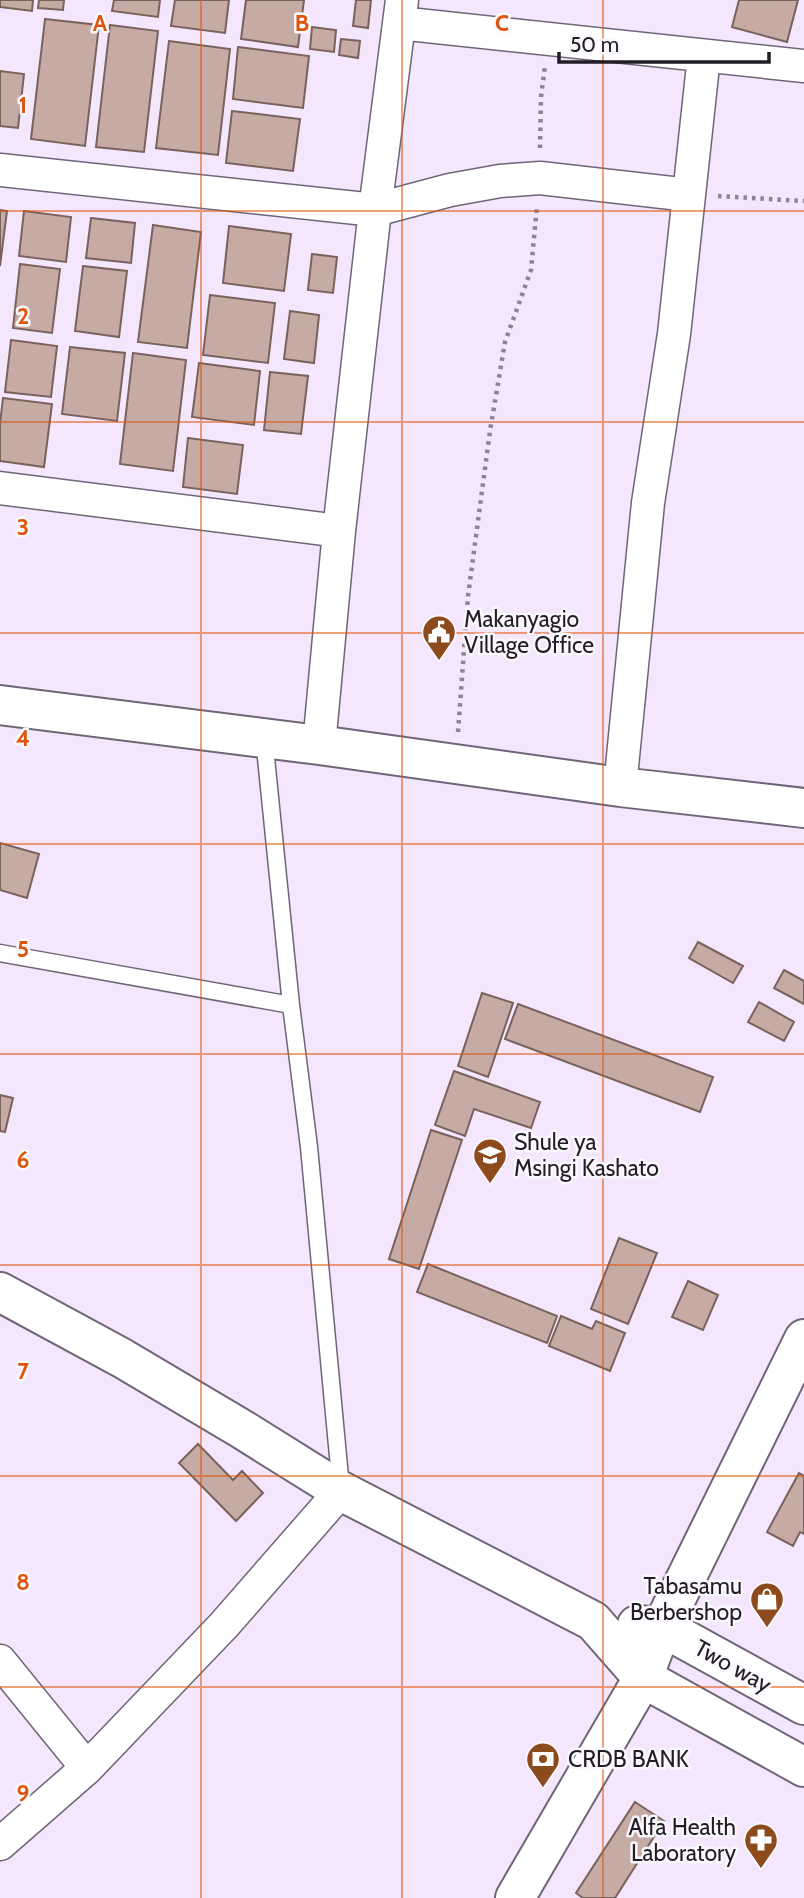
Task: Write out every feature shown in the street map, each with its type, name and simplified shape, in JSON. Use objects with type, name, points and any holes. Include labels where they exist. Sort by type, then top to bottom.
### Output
[{"type":"street","points":[[319,744],[339,531],[375,210],[401,11],[548,39],[804,66]]},
{"type":"street","points":[[620,788],[648,503],[674,334],[704,56]]},
{"type":"street","points":[[0,170],[375,210],[450,190],[540,177],[689,195]]},
{"type":"street","points":[[0,488],[339,531]]},
{"type":"street","points":[[0,705],[319,744],[620,788],[804,808]]},
{"type":"street","points":[[0,1292],[122,1358],[341,1491],[593,1621],[643,1678],[804,1768]]},
{"type":"street","points":[[514,1898],[643,1678],[662,1627],[804,1339]]},
{"type":"street","points":[[0,1844],[87,1768],[224,1625],[341,1491]]},
{"type":"street","points":[[593,1621],[662,1627]]},
{"type":"street","name":"Two way","points":[[662,1627],[804,1705]]},
{"type":"street","points":[[0,1661],[87,1768]]},
{"type":"lane","points":[[264,738],[291,1005],[309,1147],[341,1491]]},
{"type":"lane","points":[[0,953],[291,1005]]},
{"type":"path","points":[[456,764],[468,596],[490,431],[505,341],[531,270],[540,177],[541,97],[548,39]]},
{"type":"path","points":[[689,195],[804,201]]},
{"type":"building","points":[[0,0],[33,0],[32,11],[0,7]]},
{"type":"building","points":[[39,0],[64,0],[63,10],[38,8]]},
{"type":"building","points":[[114,0],[160,0],[158,17],[112,11]]},
{"type":"building","points":[[175,0],[229,0],[225,33],[171,26]]},
{"type":"building","points":[[246,0],[304,0],[298,47],[241,39]]},
{"type":"building","points":[[356,0],[371,0],[368,28],[353,26]]},
{"type":"building","points":[[739,0],[798,0],[787,42],[732,27]]},
{"type":"building","points":[[45,19],[99,25],[85,146],[31,139]]},
{"type":"building","points":[[110,25],[158,31],[144,152],[96,147]]},
{"type":"building","points":[[312,27],[336,30],[334,52],[310,49]]},
{"type":"building","points":[[341,39],[360,41],[358,58],[339,55]]},
{"type":"building","points":[[169,41],[230,49],[218,155],[156,148]]},
{"type":"building","points":[[238,47],[309,56],[303,108],[233,99]]},
{"type":"building","points":[[0,71],[24,74],[18,128],[0,126]]},
{"type":"building","points":[[232,111],[300,119],[293,171],[226,163]]},
{"type":"building","points":[[0,210],[7,211],[0,266]]},
{"type":"building","points":[[24,211],[71,217],[66,262],[19,256]]},
{"type":"building","points":[[91,218],[135,223],[131,263],[86,258]]},
{"type":"building","points":[[153,225],[201,232],[187,348],[138,342]]},
{"type":"building","points":[[229,226],[291,234],[284,291],[223,283]]},
{"type":"building","points":[[312,254],[337,257],[333,293],[308,290]]},
{"type":"building","points":[[20,264],[60,269],[52,333],[13,328]]},
{"type":"building","points":[[83,266],[127,271],[119,337],[75,331]]},
{"type":"building","points":[[210,295],[275,303],[268,363],[203,355]]},
{"type":"building","points":[[290,311],[319,315],[314,363],[284,359]]},
{"type":"building","points":[[11,340],[57,346],[51,397],[5,392]]},
{"type":"building","points":[[70,347],[125,353],[117,421],[62,414]]},
{"type":"building","points":[[133,353],[186,360],[173,471],[120,464]]},
{"type":"building","points":[[199,363],[260,371],[254,425],[192,417]]},
{"type":"building","points":[[270,372],[308,376],[301,434],[264,430]]},
{"type":"building","points":[[3,398],[52,404],[44,467],[0,461]]},
{"type":"building","points":[[188,438],[243,445],[237,494],[183,487]]},
{"type":"building","points":[[0,843],[39,854],[27,898],[0,890]]},
{"type":"building","points":[[698,942],[743,966],[733,983],[689,958]]},
{"type":"building","points":[[784,970],[804,981],[804,1004],[774,988]]},
{"type":"building","points":[[482,993],[513,1003],[488,1077],[458,1066]]},
{"type":"building","points":[[759,1002],[794,1022],[784,1041],[748,1022]]},
{"type":"building","points":[[518,1004],[713,1077],[700,1112],[505,1039]]},
{"type":"building","points":[[454,1071],[540,1102],[531,1128],[474,1109],[465,1136],[435,1125]]},
{"type":"building","points":[[0,1095],[13,1098],[5,1132],[0,1131]]},
{"type":"building","points":[[431,1130],[462,1140],[419,1269],[389,1259]]},
{"type":"building","points":[[619,1238],[657,1253],[628,1324],[591,1309]]},
{"type":"building","points":[[428,1264],[557,1316],[547,1343],[417,1292]]},
{"type":"building","points":[[688,1281],[718,1295],[703,1330],[672,1317]]},
{"type":"building","points":[[561,1316],[592,1329],[596,1321],[625,1333],[610,1371],[549,1346]]},
{"type":"building","points":[[198,1444],[233,1480],[242,1471],[263,1493],[236,1521],[179,1463]]},
{"type":"building","points":[[799,1473],[804,1476],[804,1534],[800,1532],[793,1546],[767,1532]]},
{"type":"building","points":[[635,1802],[664,1821],[615,1898],[583,1898],[576,1893]]},
{"type":"place","name":"Makanyagio Village Office","points":[[439,662]]},
{"type":"place","name":"Shule ya Msingi Kashato","points":[[490,1185]]},
{"type":"place","name":"Tabasamu Berbershop","points":[[767,1629]]},
{"type":"place","name":"CRDB BANK","points":[[543,1789]]},
{"type":"place","name":"Alfa Health Laboratory","points":[[761,1870]]}]
